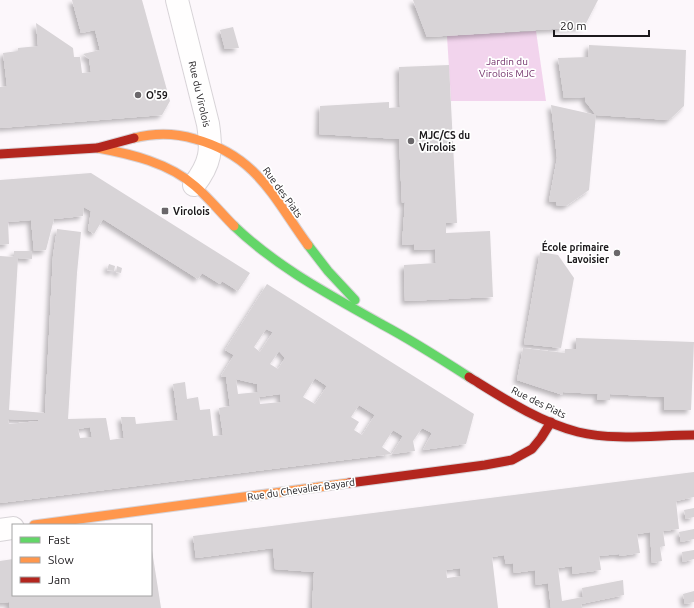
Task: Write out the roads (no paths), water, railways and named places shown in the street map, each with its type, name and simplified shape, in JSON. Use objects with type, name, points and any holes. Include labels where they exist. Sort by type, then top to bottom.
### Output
[{"type":"street","name":"Rue du Virolois","points":[[177,0],[208,124],[211,144],[209,160],[194,185]]},
{"type":"street","name":"Rue des Piats","points":[[0,154],[98,148],[145,136],[166,134],[195,139],[211,144],[239,157],[256,173],[333,280],[355,300],[393,328],[477,382],[521,408],[551,422],[578,431],[596,434],[694,434]]},
{"type":"street","name":"Rue des Piats","points":[[98,148],[128,153],[145,158],[167,168],[194,185],[257,247],[281,264],[324,292],[393,328]]},
{"type":"street","name":"Rue du Chevalier Bayard","points":[[42,524],[450,470],[509,460],[528,452],[538,442],[551,422]]},
{"type":"street","points":[[0,530],[12,528]]},
{"type":"place","name":"O'59","points":[[138,95]]},
{"type":"place","name":"MJC/CS du Virolois","points":[[411,141]]},
{"type":"place","name":"Virolois","points":[[165,211]]},
{"type":"place","name":"École primaire Lavoisier","points":[[617,253]]},
{"type":"park label","name":"Jardin du Virolois MJC","points":[[507,66]]}]
